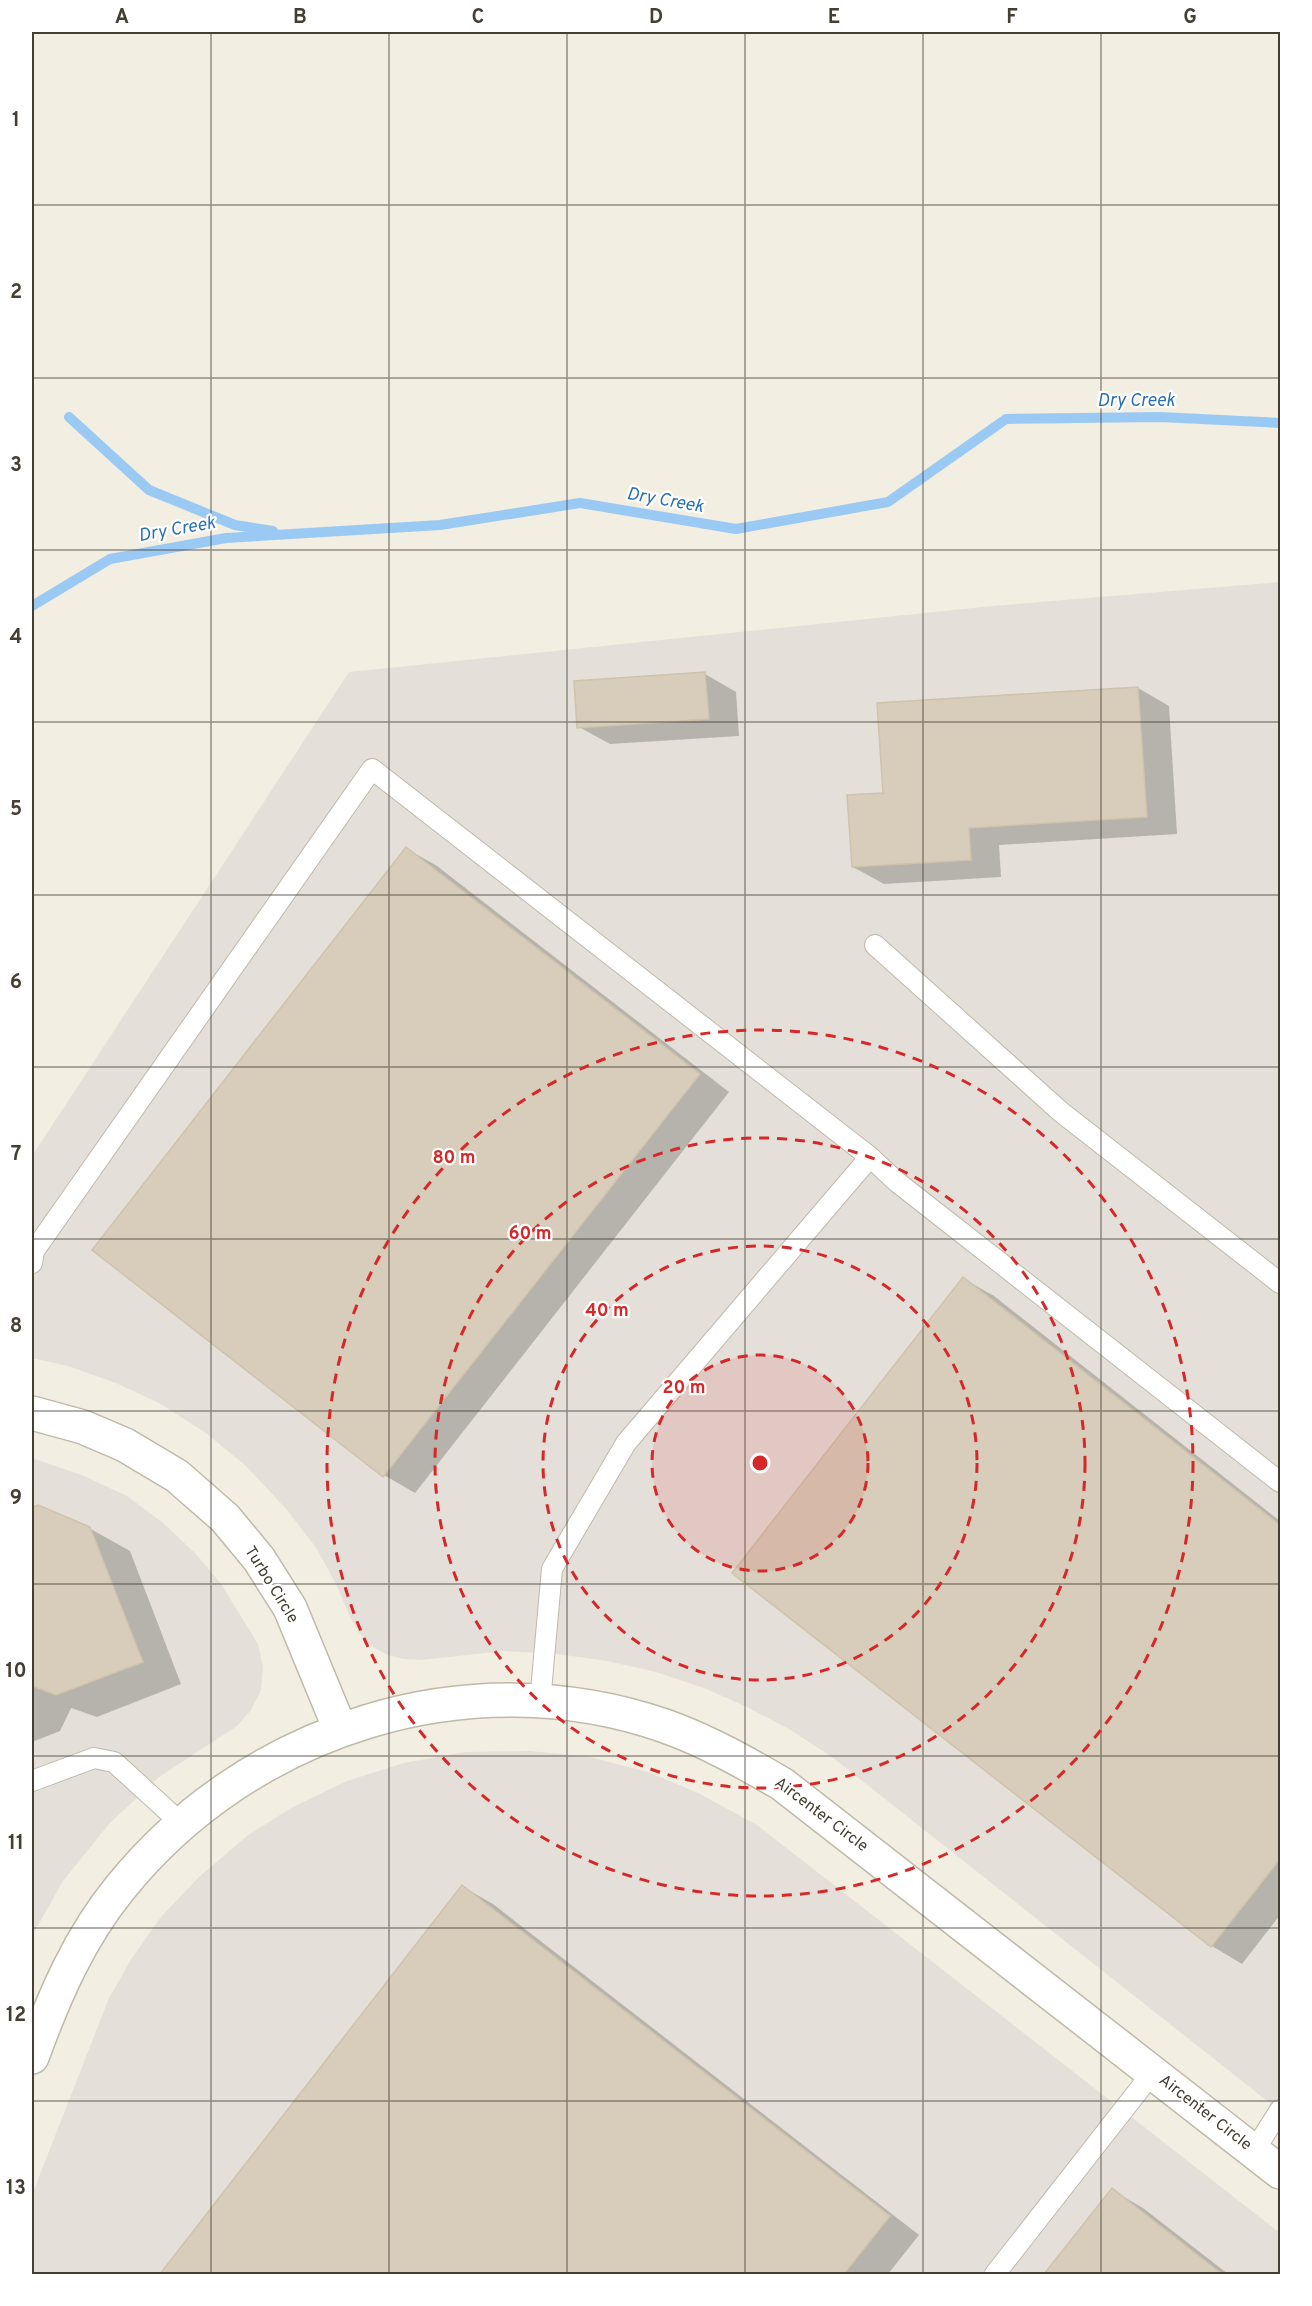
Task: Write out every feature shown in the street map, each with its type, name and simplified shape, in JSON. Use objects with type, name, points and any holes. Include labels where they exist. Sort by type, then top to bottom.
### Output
[{"type":"street","name":"Turbo Circle","points":[[32,1413],[83,1428],[124,1445],[177,1476],[225,1518],[259,1559],[290,1608],[340,1729]]},
{"type":"street","name":"Aircenter Circle","points":[[32,2057],[41,2003],[119,1889],[164,1839],[219,1793],[279,1756],[340,1729],[416,1708],[477,1701],[540,1702],[601,1710],[664,1726],[721,1749],[782,1784],[1281,2172]]},
{"type":"lane","points":[[32,1263],[34,1251],[372,769],[870,1157],[897,1182],[1281,1482]]},
{"type":"lane","points":[[875,945],[1061,1112],[1281,1284]]},
{"type":"lane","points":[[540,1702],[552,1569],[626,1443],[870,1157]]},
{"type":"lane","points":[[32,1780],[94,1758],[114,1762],[182,1824]]},
{"type":"lane","points":[[995,2274],[1153,2072]]},
{"type":"lane","points":[[1254,2151],[1281,2110]]},
{"type":"shaded area","points":[[1280,582],[1280,2111],[832,1757],[789,1729],[747,1707],[704,1688],[656,1672],[607,1661],[558,1654],[504,1651],[421,1660],[404,1659],[388,1655],[373,1647],[360,1634],[351,1619],[337,1586],[317,1549],[287,1510],[246,1466],[206,1433],[159,1403],[116,1383],[68,1366],[32,1358],[32,1156],[349,672],[993,606]]},
{"type":"shaded area","points":[[32,1458],[84,1476],[127,1496],[163,1523],[196,1554],[221,1584],[258,1644],[263,1667],[261,1690],[251,1710],[237,1726],[159,1777],[109,1824],[63,1881],[32,1936]]},
{"type":"shaded area","points":[[530,1751],[590,1757],[651,1773],[700,1794],[757,1825],[1280,2233],[1280,2274],[32,2274],[32,2195],[109,1998],[132,1958],[161,1917],[199,1877],[247,1836],[291,1808],[347,1781],[404,1763],[466,1752]]},
{"type":"building","points":[[705,672],[709,719],[577,728],[574,681]]},
{"type":"building","points":[[1138,687],[1147,817],[969,828],[971,860],[852,867],[847,795],[883,793],[877,703]]},
{"type":"building","points":[[406,847],[700,1074],[383,1477],[92,1250]]},
{"type":"building","points":[[963,1277],[1280,1525],[1280,1859],[1211,1947],[732,1573]]},
{"type":"building","points":[[38,1505],[90,1527],[143,1662],[56,1695],[32,1686],[32,1507]]},
{"type":"building","points":[[462,1885],[890,2216],[844,2274],[160,2274]]},
{"type":"building","points":[[1112,2188],[1222,2274],[1044,2274]]},
{"type":"waterway","points":[[69,417],[149,490],[235,525],[273,531]]},
{"type":"waterway","name":"Dry Creek","points":[[32,606],[110,559],[226,538],[440,525],[580,503],[736,529],[888,502],[1006,419],[1160,417],[1280,423]]}]
